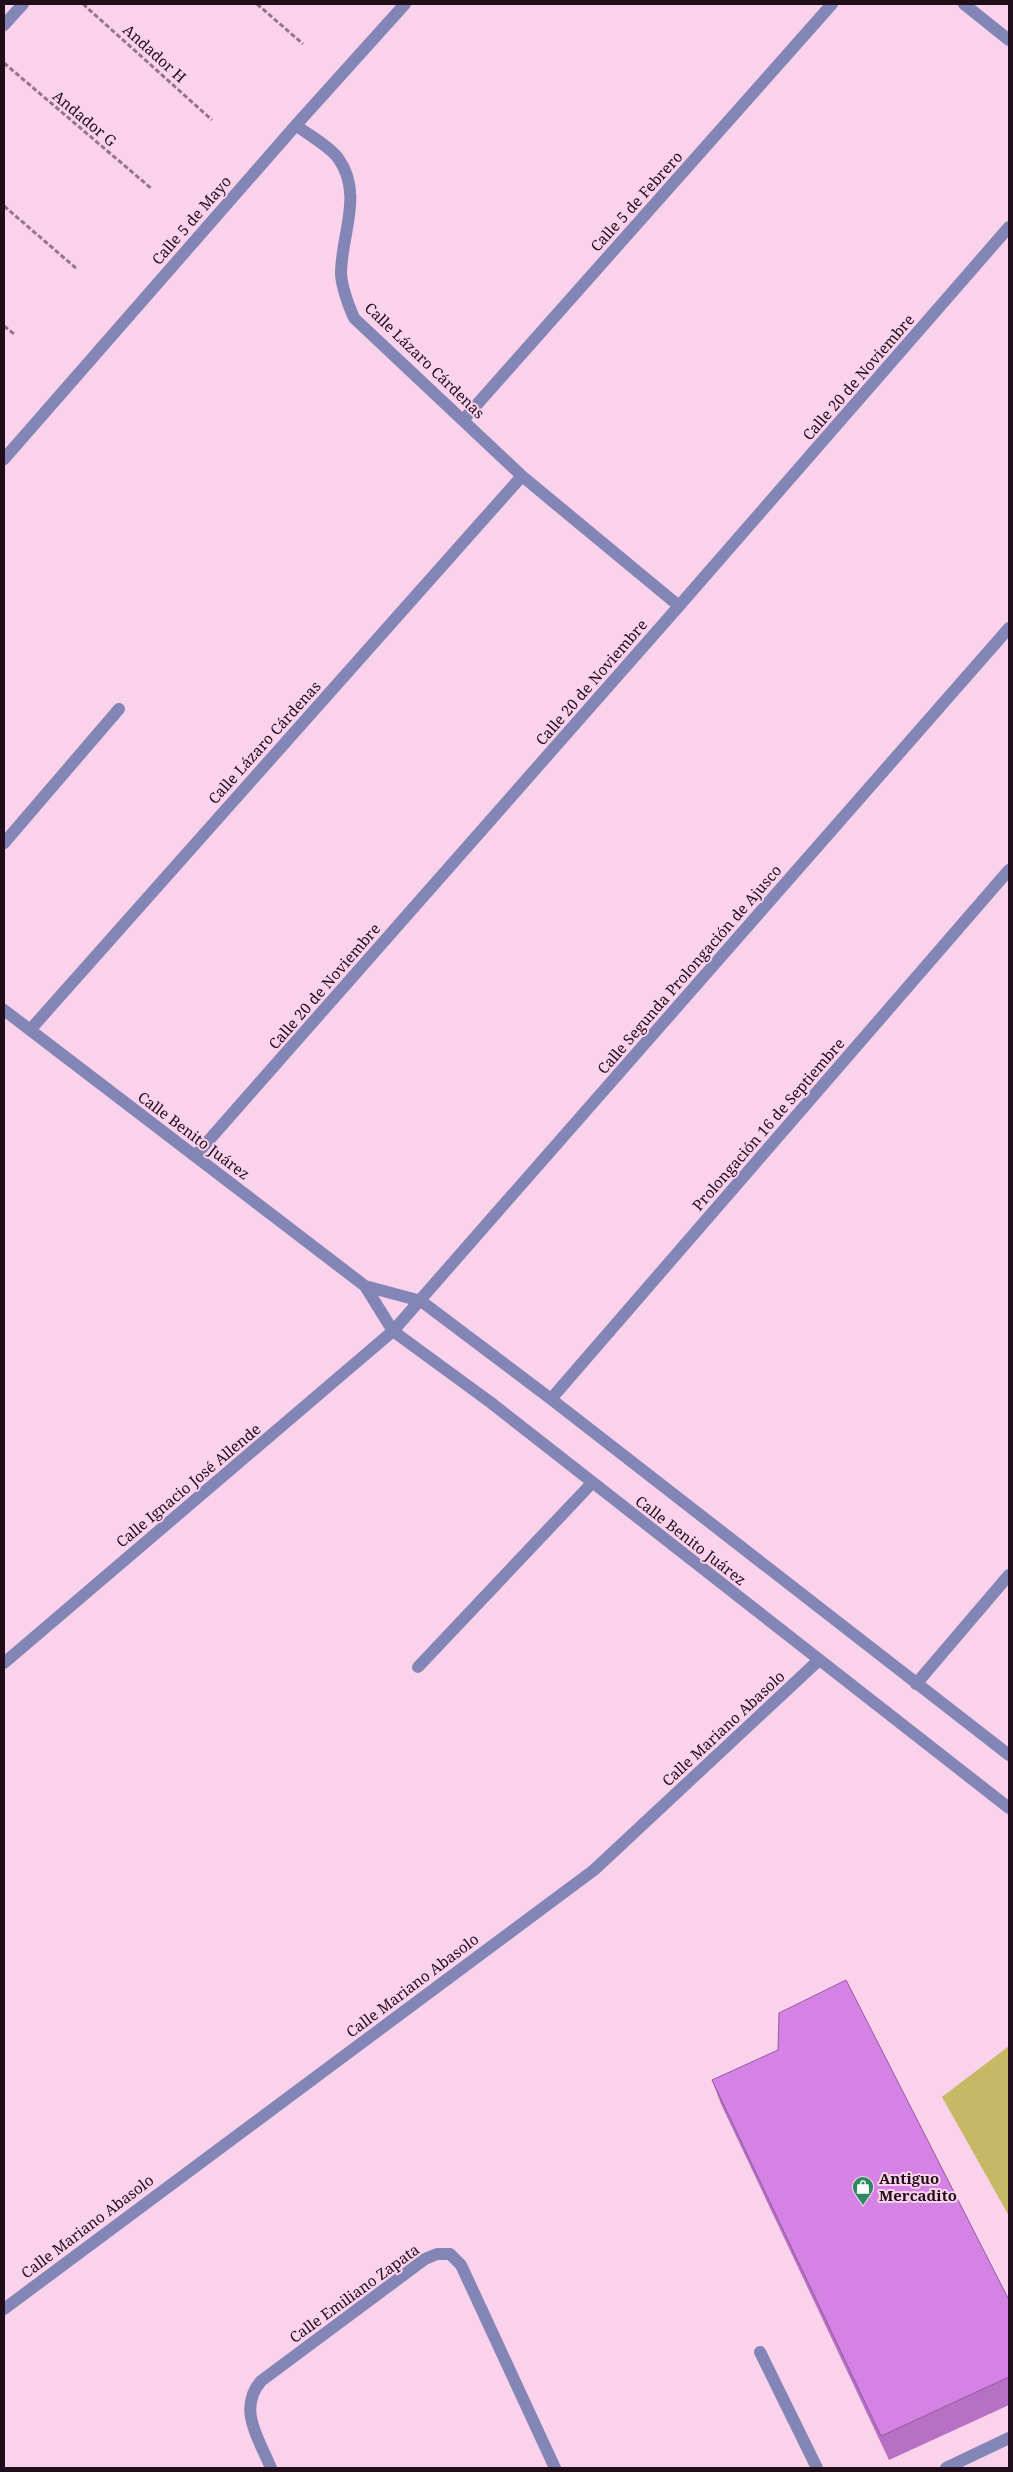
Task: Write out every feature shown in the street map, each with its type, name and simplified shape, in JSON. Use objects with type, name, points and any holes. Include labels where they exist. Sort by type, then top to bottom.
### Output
[{"type":"street","points":[[4,25],[23,4]]},
{"type":"street","name":"Calle 5 de Mayo","points":[[4,459],[404,4]]},
{"type":"street","name":"Calle 5 de Febrero","points":[[464,419],[832,4]]},
{"type":"street","points":[[964,4],[1009,40]]},
{"type":"street","name":"Calle Lázaro Cárdenas","points":[[296,125],[337,157],[347,174],[352,203],[342,255],[341,276],[345,298],[354,318],[464,419],[522,476],[679,606]]},
{"type":"street","name":"Calle 20 de Noviembre","points":[[195,1156],[679,606],[1009,227]]},
{"type":"street","name":"Calle Lázaro Cárdenas","points":[[30,1030],[522,476]]},
{"type":"street","name":"Calle Segunda Prolongación de Ajusco","points":[[393,1331],[1009,628]]},
{"type":"street","points":[[4,843],[119,709]]},
{"type":"street","name":"Prolongación 16 de Septiembre","points":[[551,1399],[1009,870]]},
{"type":"street","name":"Calle Benito Juárez","points":[[4,1010],[365,1286],[393,1331],[490,1402],[1009,1808]]},
{"type":"street","name":"Calle Benito Juárez","points":[[365,1286],[421,1301],[551,1399],[1009,1755]]},
{"type":"street","name":"Calle Ignacio José Allende","points":[[4,1663],[393,1331]]},
{"type":"street","points":[[418,1667],[592,1482]]},
{"type":"street","points":[[916,1684],[1009,1576]]},
{"type":"street","name":"Calle Mariano Abasolo","points":[[4,2309],[594,1870],[819,1660]]},
{"type":"street","name":"Calle Emiliano Zapata","points":[[271,2468],[248,2408],[254,2389],[260,2381],[417,2264],[437,2254],[450,2254],[460,2265],[555,2468]]},
{"type":"street","points":[[760,2352],[817,2468]]},
{"type":"street","points":[[946,2468],[1009,2438]]},
{"type":"path","name":"Andador H","points":[[84,4],[212,120]]},
{"type":"path","points":[[257,4],[303,44]]},
{"type":"path","name":"Andador G","points":[[4,63],[152,189]]},
{"type":"path","points":[[4,206],[77,269]]},
{"type":"path","points":[[4,326],[14,334]]},
{"type":"shaded area","points":[[1009,2046],[1009,2216],[942,2097]]},
{"type":"building","name":"Antiguo Mercadito","points":[[846,1980],[1009,2300],[1009,2377],[881,2436],[712,2080],[778,2050],[779,2013]]},
{"type":"place","name":"Antiguo Mercadito","points":[[863,2206]]}]
